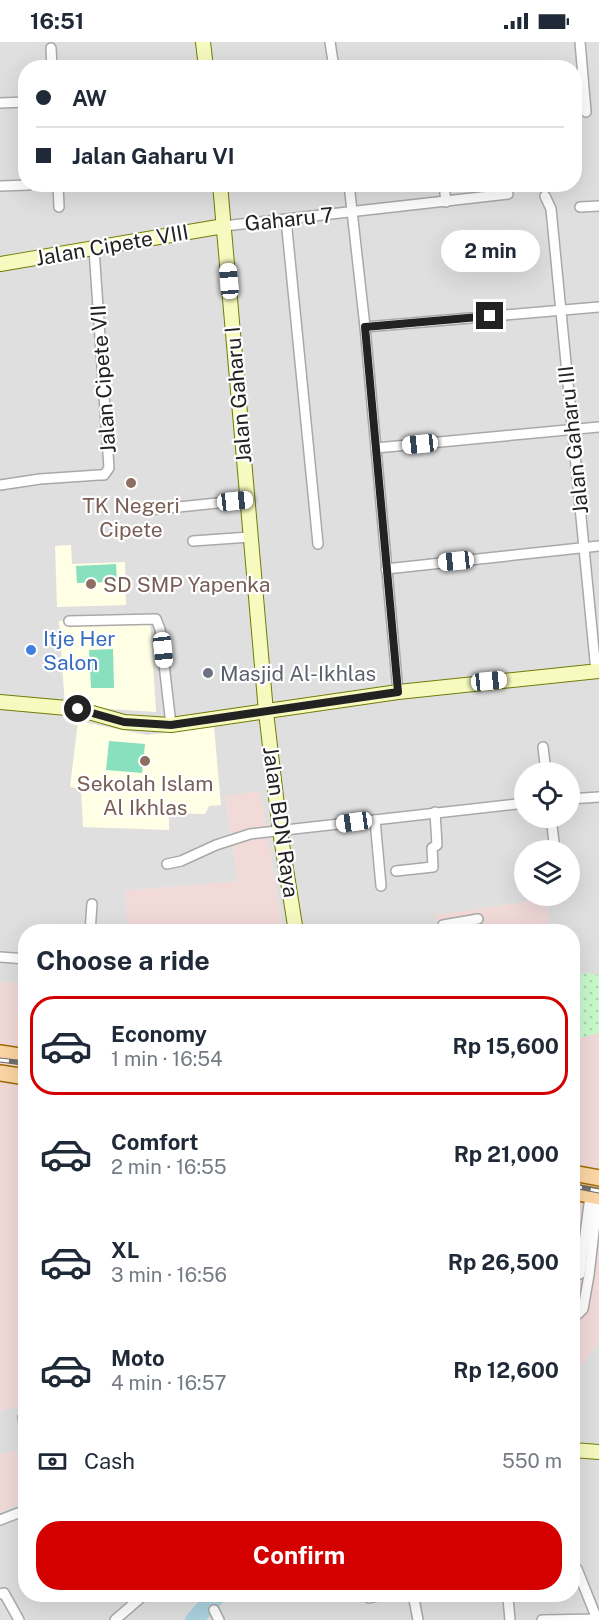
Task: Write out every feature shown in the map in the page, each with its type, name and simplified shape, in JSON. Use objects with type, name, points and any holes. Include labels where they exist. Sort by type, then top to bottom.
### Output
[{"type":"main road","points":[[0,1053],[18,1054]]},
{"type":"main road","points":[[0,1073],[18,1076]]},
{"type":"main road","points":[[580,1174],[599,1178]]},
{"type":"main road","points":[[580,1193],[596,1196]]},
{"type":"street","points":[[204,42],[205,60]]},
{"type":"street","points":[[330,42],[333,60]]},
{"type":"street","points":[[580,42],[582,60]]},
{"type":"street","points":[[51,48],[52,60]]},
{"type":"street","points":[[582,65],[586,112]]},
{"type":"street","points":[[0,103],[18,102]]},
{"type":"street","points":[[0,186],[18,185]]},
{"type":"street","points":[[58,192],[59,207]]},
{"type":"street","name":"Jalan Gaharu I","points":[[221,192],[266,712]]},
{"type":"street","points":[[350,192],[365,327],[398,692]]},
{"type":"street","points":[[445,192],[446,202]]},
{"type":"street","name":"Gaharu 7","points":[[224,226],[508,194]]},
{"type":"street","name":"Jalan Gaharu III","points":[[545,196],[551,209],[597,671]]},
{"type":"street","points":[[580,207],[599,206]]},
{"type":"street","points":[[286,219],[318,544]]},
{"type":"street","name":"Jalan Cipete VIII","points":[[0,264],[224,226]]},
{"type":"street","name":"Jalan Cipete VII","points":[[0,485],[40,479],[99,475],[104,474],[109,468],[94,249]]},
{"type":"street","points":[[365,327],[599,307]]},
{"type":"street","points":[[376,448],[599,427]]},
{"type":"street","points":[[149,510],[247,500]]},
{"type":"street","points":[[193,541],[250,537]]},
{"type":"street","points":[[386,569],[599,546]]},
{"type":"street","points":[[69,621],[156,619],[160,630],[171,725]]},
{"type":"street","points":[[0,702],[78,709],[124,722],[171,725],[398,692],[597,671]]},
{"type":"street","name":"Jalan BDN Raya","points":[[266,712],[280,831],[295,924]]},
{"type":"street","points":[[543,747],[545,762]]},
{"type":"street","points":[[580,798],[599,797]]},
{"type":"street","points":[[167,864],[181,861],[216,845],[242,837],[514,804]]},
{"type":"street","points":[[396,871],[433,867],[432,849],[437,845],[435,812]]},
{"type":"street","points":[[375,820],[381,886]]},
{"type":"street","points":[[91,924],[92,904]]},
{"type":"street","points":[[443,924],[478,919]]},
{"type":"street","points":[[0,957],[18,958]]},
{"type":"street","points":[[580,1312],[583,1309],[581,1274],[596,1196]]},
{"type":"street","points":[[580,1451],[599,1452]]},
{"type":"street","points":[[0,1520],[18,1513]]},
{"type":"street","points":[[542,1620],[598,1619],[580,1576]]},
{"type":"street","points":[[1,1591],[19,1620]]},
{"type":"street","points":[[115,1620],[136,1602]]},
{"type":"street","points":[[415,1602],[418,1620]]},
{"type":"street","points":[[508,1602],[510,1620]]},
{"type":"street","points":[[213,1610],[219,1620]]},
{"type":"shaded area","points":[[0,42],[599,42],[599,1011],[580,1006],[580,924],[549,924],[547,906],[580,906],[580,840],[514,840],[514,904],[436,915],[437,924],[282,924],[260,792],[225,796],[238,881],[126,891],[128,924],[18,924],[18,983],[0,982]]},
{"type":"shaded area","name":"SD SMP Yapenka","points":[[71,545],[72,564],[125,562],[126,605],[57,607],[55,546]]},
{"type":"shaded area","points":[[150,617],[156,712],[65,706],[59,621]]},
{"type":"shaded area","name":"Sekolah Islam Al Ikhlas","points":[[78,721],[147,735],[214,727],[221,805],[209,806],[205,814],[169,813],[169,830],[83,827],[81,789],[70,787]]},
{"type":"shaded area","points":[[260,791],[282,924],[127,924],[125,891],[238,881],[225,796]]},
{"type":"shaded area","points":[[514,904],[514,906],[547,906],[549,924],[436,924],[435,915]]},
{"type":"shaded area","points":[[0,982],[18,983],[18,1407],[0,1410]]},
{"type":"shaded area","points":[[580,1006],[599,1011],[599,1342],[580,1368]]},
{"type":"shaded area","points":[[599,1342],[599,1620],[0,1620],[0,1513],[18,1504],[18,1602],[580,1602],[580,1368]]},
{"type":"shaded area","points":[[18,1407],[18,1458],[16,1452],[0,1454],[0,1410]]},
{"type":"shaded area","points":[[16,1451],[18,1504],[0,1513],[0,1454]]},
{"type":"green space","points":[[116,564],[117,582],[77,583],[76,566]]},
{"type":"green space","points":[[113,649],[114,688],[91,688],[89,650]]},
{"type":"green space","points":[[109,741],[145,744],[142,773],[106,770]]},
{"type":"green space","points":[[589,973],[599,976],[599,1033],[580,1038],[580,974]]},
{"type":"waterway","points":[[194,1620],[211,1602]]},
{"type":"railway","points":[[0,1060],[18,1062]]},
{"type":"railway","points":[[580,1187],[599,1191]]},
{"type":"place","name":"TK Negeri Cipete","points":[[131,483]]},
{"type":"place","name":"SD SMP Yapenka","points":[[91,584]]},
{"type":"place","name":"Itje Her Salon","points":[[31,650]]},
{"type":"place","name":"Masjid Al-Ikhlas","points":[[208,673]]},
{"type":"place","name":"Sekolah Islam Al Ikhlas","points":[[145,761]]},
{"type":"route","points":[[78,709],[124,722],[171,725],[398,692],[365,327],[490,316]]}]
